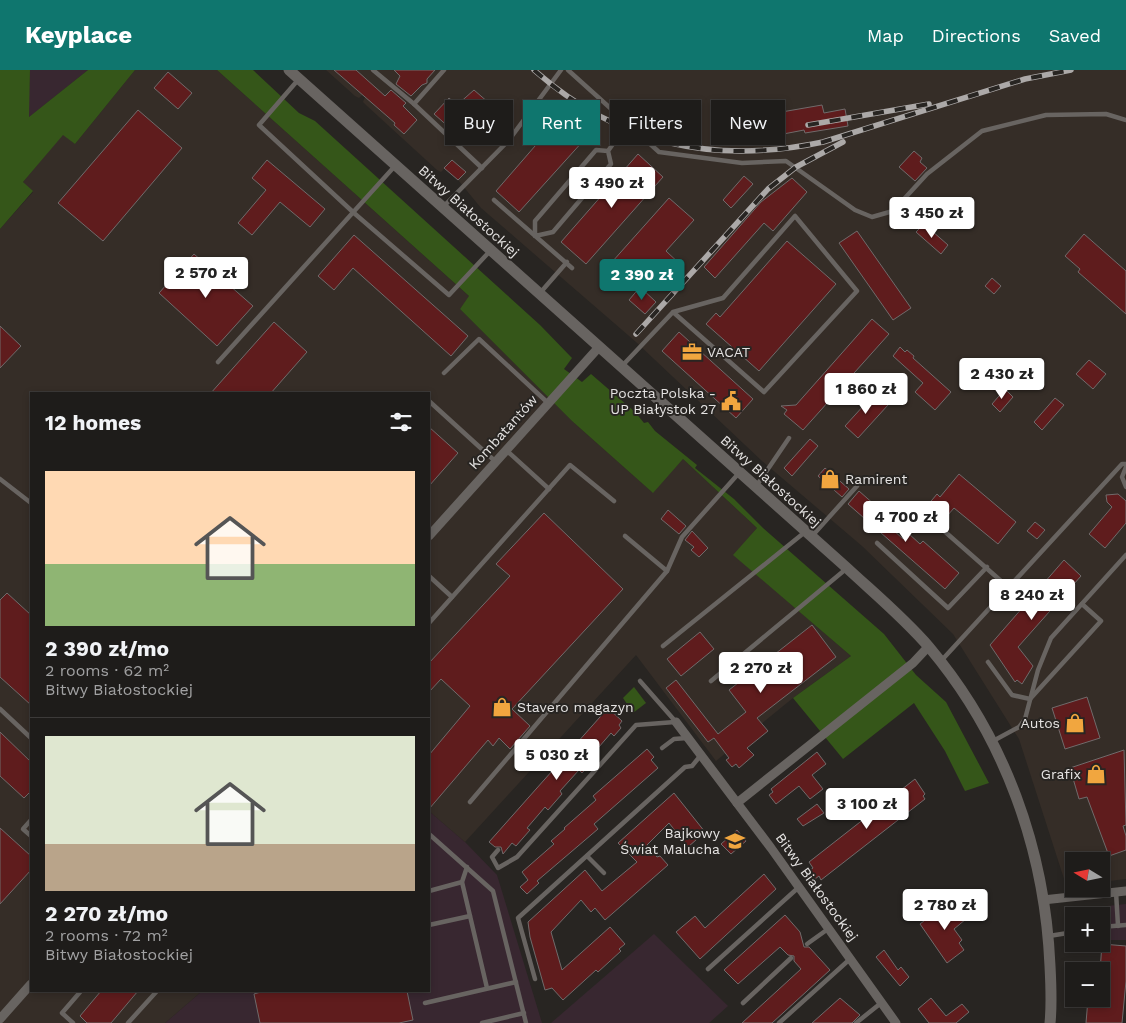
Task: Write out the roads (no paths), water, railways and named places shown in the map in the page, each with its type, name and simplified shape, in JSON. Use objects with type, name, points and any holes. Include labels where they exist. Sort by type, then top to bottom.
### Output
[{"type":"street","name":"Bitwy Białostockiej","points":[[289,70],[538,294],[848,568],[898,614],[941,662],[993,741],[1026,823],[1038,865],[1049,936],[1052,996],[1050,1023]]},
{"type":"street","name":"Kombatantów","points":[[430,535],[599,347]]},
{"type":"street","points":[[737,803],[913,662],[928,646]]},
{"type":"street","name":"Bitwy Białostockiej","points":[[676,722],[702,754],[896,1023]]},
{"type":"street","points":[[1044,900],[1126,891]]},
{"type":"street","points":[[0,1019],[30,985]]},
{"type":"lane","points":[[372,70],[414,104],[482,168]]},
{"type":"lane","points":[[414,104],[444,70]]},
{"type":"lane","points":[[442,208],[482,168],[528,117],[561,70]]},
{"type":"lane","points":[[568,70],[610,107]]},
{"type":"lane","points":[[299,78],[259,125],[354,213],[450,295],[490,251]]},
{"type":"lane","points":[[652,145],[659,152],[742,163],[786,161],[855,210],[872,217],[893,211],[928,174],[982,131],[1046,115],[1106,114],[1126,120]]},
{"type":"lane","points":[[535,236],[553,232],[611,164],[608,151],[612,145]]},
{"type":"lane","points":[[535,236],[535,221],[596,150],[608,151]]},
{"type":"lane","points":[[218,362],[395,166]]},
{"type":"lane","points":[[494,200],[572,268]]},
{"type":"lane","points":[[621,367],[673,312],[724,298],[795,216],[857,291],[764,392],[673,312]]},
{"type":"lane","points":[[538,294],[567,262]]},
{"type":"lane","points":[[444,372],[479,339],[548,403]]},
{"type":"lane","points":[[430,402],[496,462]]},
{"type":"lane","points":[[756,486],[789,438]]},
{"type":"lane","points":[[506,450],[549,489]]},
{"type":"lane","points":[[941,662],[1122,464],[1126,466],[1122,477],[1126,487]]},
{"type":"lane","points":[[430,622],[570,465],[614,501]]},
{"type":"lane","points":[[470,802],[667,571],[682,537],[740,472]]},
{"type":"lane","points":[[0,479],[30,501]]},
{"type":"lane","points":[[663,646],[809,534],[857,486]]},
{"type":"lane","points":[[943,530],[1009,588]]},
{"type":"lane","points":[[625,536],[667,571]]},
{"type":"lane","points":[[877,543],[948,608],[987,567]]},
{"type":"lane","points":[[993,741],[1019,727],[1025,719],[1038,670],[1052,638],[1126,555]]},
{"type":"lane","points":[[711,681],[848,568]]},
{"type":"lane","points":[[430,577],[452,597]]},
{"type":"lane","points":[[1030,699],[1101,621],[1082,604]]},
{"type":"lane","points":[[988,662],[1012,695],[1030,699]]},
{"type":"lane","points":[[640,681],[676,722]]},
{"type":"lane","points":[[0,709],[30,737]]},
{"type":"lane","points":[[498,850],[492,858],[498,868],[518,858],[636,725],[676,722]]},
{"type":"lane","points":[[662,748],[674,739],[688,738]]},
{"type":"lane","points":[[535,979],[518,918],[686,768],[692,766],[702,754]]},
{"type":"lane","points":[[30,821],[23,829],[30,835]]},
{"type":"lane","points":[[430,835],[493,891],[526,1023]]},
{"type":"lane","points":[[587,856],[604,873]]},
{"type":"lane","points":[[467,867],[462,882],[487,988]]},
{"type":"lane","points":[[430,891],[462,882]]},
{"type":"lane","points":[[708,970],[799,887]]},
{"type":"lane","points":[[1116,892],[1118,926]]},
{"type":"lane","points":[[430,925],[470,916]]},
{"type":"lane","points":[[1110,926],[1126,925]]},
{"type":"lane","points":[[807,944],[828,928]]},
{"type":"lane","points":[[1049,936],[1065,933]]},
{"type":"lane","points":[[743,1003],[791,958]]},
{"type":"lane","points":[[779,1023],[850,959]]},
{"type":"lane","points":[[425,1003],[516,982]]},
{"type":"lane","points":[[74,1023],[62,1013],[80,992]]},
{"type":"lane","points":[[128,1023],[156,992]]},
{"type":"lane","points":[[856,1023],[881,1003]]},
{"type":"lane","points":[[482,1023],[524,1013]]},
{"type":"railway","points":[[534,70],[566,96],[600,116],[634,132],[670,143],[706,149],[744,151],[783,149],[823,142],[1025,79],[1071,70]]},
{"type":"railway","points":[[808,125],[929,104]]},
{"type":"railway","points":[[636,334],[768,189],[796,167],[843,142]]},
{"type":"place","name":"VACAT","points":[[692,352]]},
{"type":"place","name":"Poczta Polska - UP Białystok 27","points":[[731,401]]},
{"type":"place","name":"Ramirent","points":[[830,479]]},
{"type":"place","name":"Stavero magazyn","points":[[502,707]]},
{"type":"place","name":"Autos","points":[[1075,723]]},
{"type":"place","name":"Grafix","points":[[1096,774]]},
{"type":"place","name":"Bajkowy Świat Malucha","points":[[735,841]]}]
